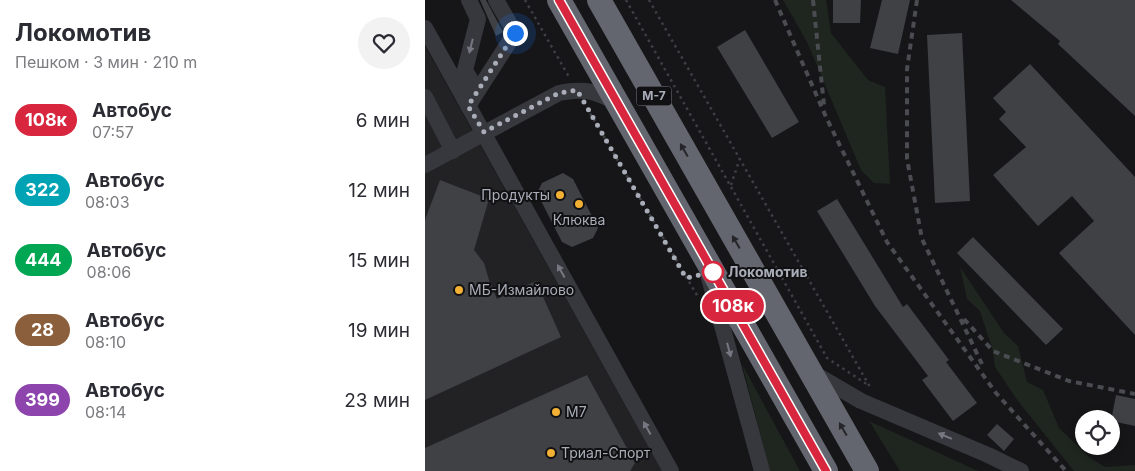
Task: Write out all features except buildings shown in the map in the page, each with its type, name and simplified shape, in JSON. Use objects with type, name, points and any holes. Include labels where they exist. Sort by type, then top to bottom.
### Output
[{"type":"highway","name":"М-7","points":[[559,0],[826,471]]},
{"type":"highway","name":"М-7","points":[[599,0],[867,471]]},
{"type":"street","points":[[469,0],[478,19],[465,70],[477,91]]},
{"type":"street","points":[[468,106],[515,33],[496,0]]},
{"type":"street","points":[[425,28],[671,471]]},
{"type":"street","points":[[425,165],[559,93],[577,90],[593,91],[618,103]]},
{"type":"street","points":[[425,97],[453,151]]},
{"type":"street","points":[[702,252],[762,471]]},
{"type":"street","points":[[810,372],[861,401],[968,438],[1021,471]]},
{"type":"path","points":[[525,0],[700,302]]},
{"type":"path","points":[[627,0],[827,358],[877,391]]},
{"type":"path","points":[[649,0],[870,386]]},
{"type":"path","points":[[731,186],[739,158]]},
{"type":"shaded area","points":[[783,0],[826,0],[831,33],[868,80],[885,87],[890,184],[874,183],[861,170],[807,42]]},
{"type":"shaded area","points":[[425,46],[662,471],[425,471]]},
{"type":"shaded area","points":[[960,267],[1004,333],[1018,346],[1027,382],[1043,390],[1059,428],[1075,443],[1075,455],[1087,455],[1105,467],[1135,465],[1135,471],[1074,471],[1018,401],[995,367],[993,351],[980,311],[967,299]]},
{"type":"shaded area","points":[[742,364],[800,471],[770,471]]},
{"type":"shaded area","points":[[869,421],[978,471],[900,471]]},
{"type":"railway","points":[[775,0],[826,117],[887,242],[996,393],[1066,471]]},
{"type":"railway","points":[[813,0],[824,105]]},
{"type":"railway","points":[[917,0],[907,69],[907,159],[922,239],[982,364]]},
{"type":"railway","points":[[964,319],[993,351],[1069,381],[1135,394]]},
{"type":"bus line","name":"108к","points":[[559,0],[826,471]]},
{"type":"place","name":"Продукты","points":[[560,195]]},
{"type":"place","name":"Клюква","points":[[579,204]]},
{"type":"place","name":"Локомотив","points":[[713,272]]},
{"type":"place","name":"МБ-Измайлово","points":[[459,290]]},
{"type":"place","name":"М7","points":[[556,412]]},
{"type":"place","name":"Триал-Спорт","points":[[551,453]]},
{"type":"route","points":[[515,33],[468,106],[484,132],[559,93],[577,90],[686,278],[713,272]]}]
